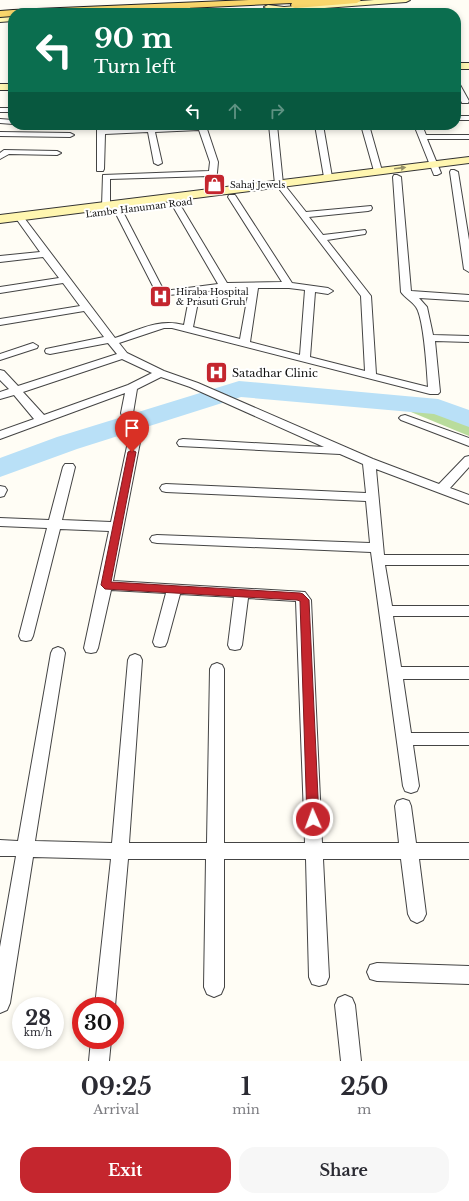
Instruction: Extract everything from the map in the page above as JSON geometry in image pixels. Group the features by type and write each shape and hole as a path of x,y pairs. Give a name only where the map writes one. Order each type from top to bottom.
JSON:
{"main road":[{"path":"253,8 357,0"},
{"path":"209,8 309,4"}],"street":[{"path":"268,7 284,8 309,4 406,0"},
{"path":"461,91 467,101"},
{"path":"100,169 101,130"},
{"path":"151,130 158,163"},
{"path":"203,130 214,162 212,192"},
{"path":"274,130 282,187 366,296 371,376"},
{"path":"320,130 328,177"},
{"path":"366,130 378,171"},
{"path":"420,130 435,168"},
{"path":"0,134 70,135"},
{"path":"422,137 469,137"},
{"path":"0,157 7,152 57,153"},
{"path":"0,219 20,220 106,206 212,192 282,187 328,177 378,171 435,168 469,160"},
{"name":"Lambe Hanuman Road","path":"0,226 20,220 232,197 282,187 397,177 435,168 454,172 469,170"},
{"path":"454,172 469,269"},
{"path":"106,206 106,177 213,173"},
{"path":"50,351 112,341 165,324 434,392 429,338 422,307 406,292 397,177"},
{"path":"232,197 289,285"},
{"path":"175,203 224,286"},
{"path":"303,215 368,208"},
{"path":"118,210 160,294 224,286 289,285 328,291"},
{"path":"20,220 123,354 160,373 194,385 368,462 469,500"},
{"path":"321,238 362,232"},
{"path":"0,260 45,254"},
{"path":"0,290 65,280"},
{"path":"244,344 254,286"},
{"path":"305,359 310,288"},
{"path":"188,329 195,290"},
{"path":"408,295 469,298"},
{"path":"0,322 87,308"},
{"path":"429,338 469,339"},
{"path":"0,358 33,346"},
{"path":"0,396 123,354"},
{"path":"0,373 42,420"},
{"path":"0,435 132,387 160,373"},
{"path":"91,648 135,437 127,419 127,405 132,387"},
{"path":"405,418 469,442"},
{"path":"183,444 345,451"},
{"path":"441,490 469,460"},
{"path":"368,462 385,611 411,786"},
{"path":"26,636 69,467"},
{"path":"166,488 373,497"},
{"path":"0,522 117,527"},
{"path":"157,539 469,560"},
{"path":"105,585 300,596 304,600 319,977"},
{"path":"160,642 174,589"},
{"path":"235,645 242,593"},
{"path":"385,611 469,611"},
{"path":"0,1003 58,653"},
{"path":"106,997 120,852 135,660"},
{"path":"214,987 214,852 217,669"},
{"path":"394,673 469,673"},
{"path":"404,739 469,739"},
{"path":"403,806 417,914"},
{"path":"0,848 120,852 314,850 409,852 469,851"},
{"path":"377,972 469,975"},
{"path":"345,1005 351,1061"},
{"path":"99,1061 100,1049"}],"green space":[{"path":"421,406 469,423 469,436 411,412"}],"waterway":[{"path":"0,468 67,443 239,389 438,407 469,419"}],"place":[{"name":"Sahaj Jewels","path":"215,185"},
{"name":"Hiraba Hospital & Prasuti Gruh","path":"161,297"},
{"name":"Satadhar Clinic","path":"217,373"}],"route":[{"path":"132,452 105,585 300,596 304,600 313,819"}]}
